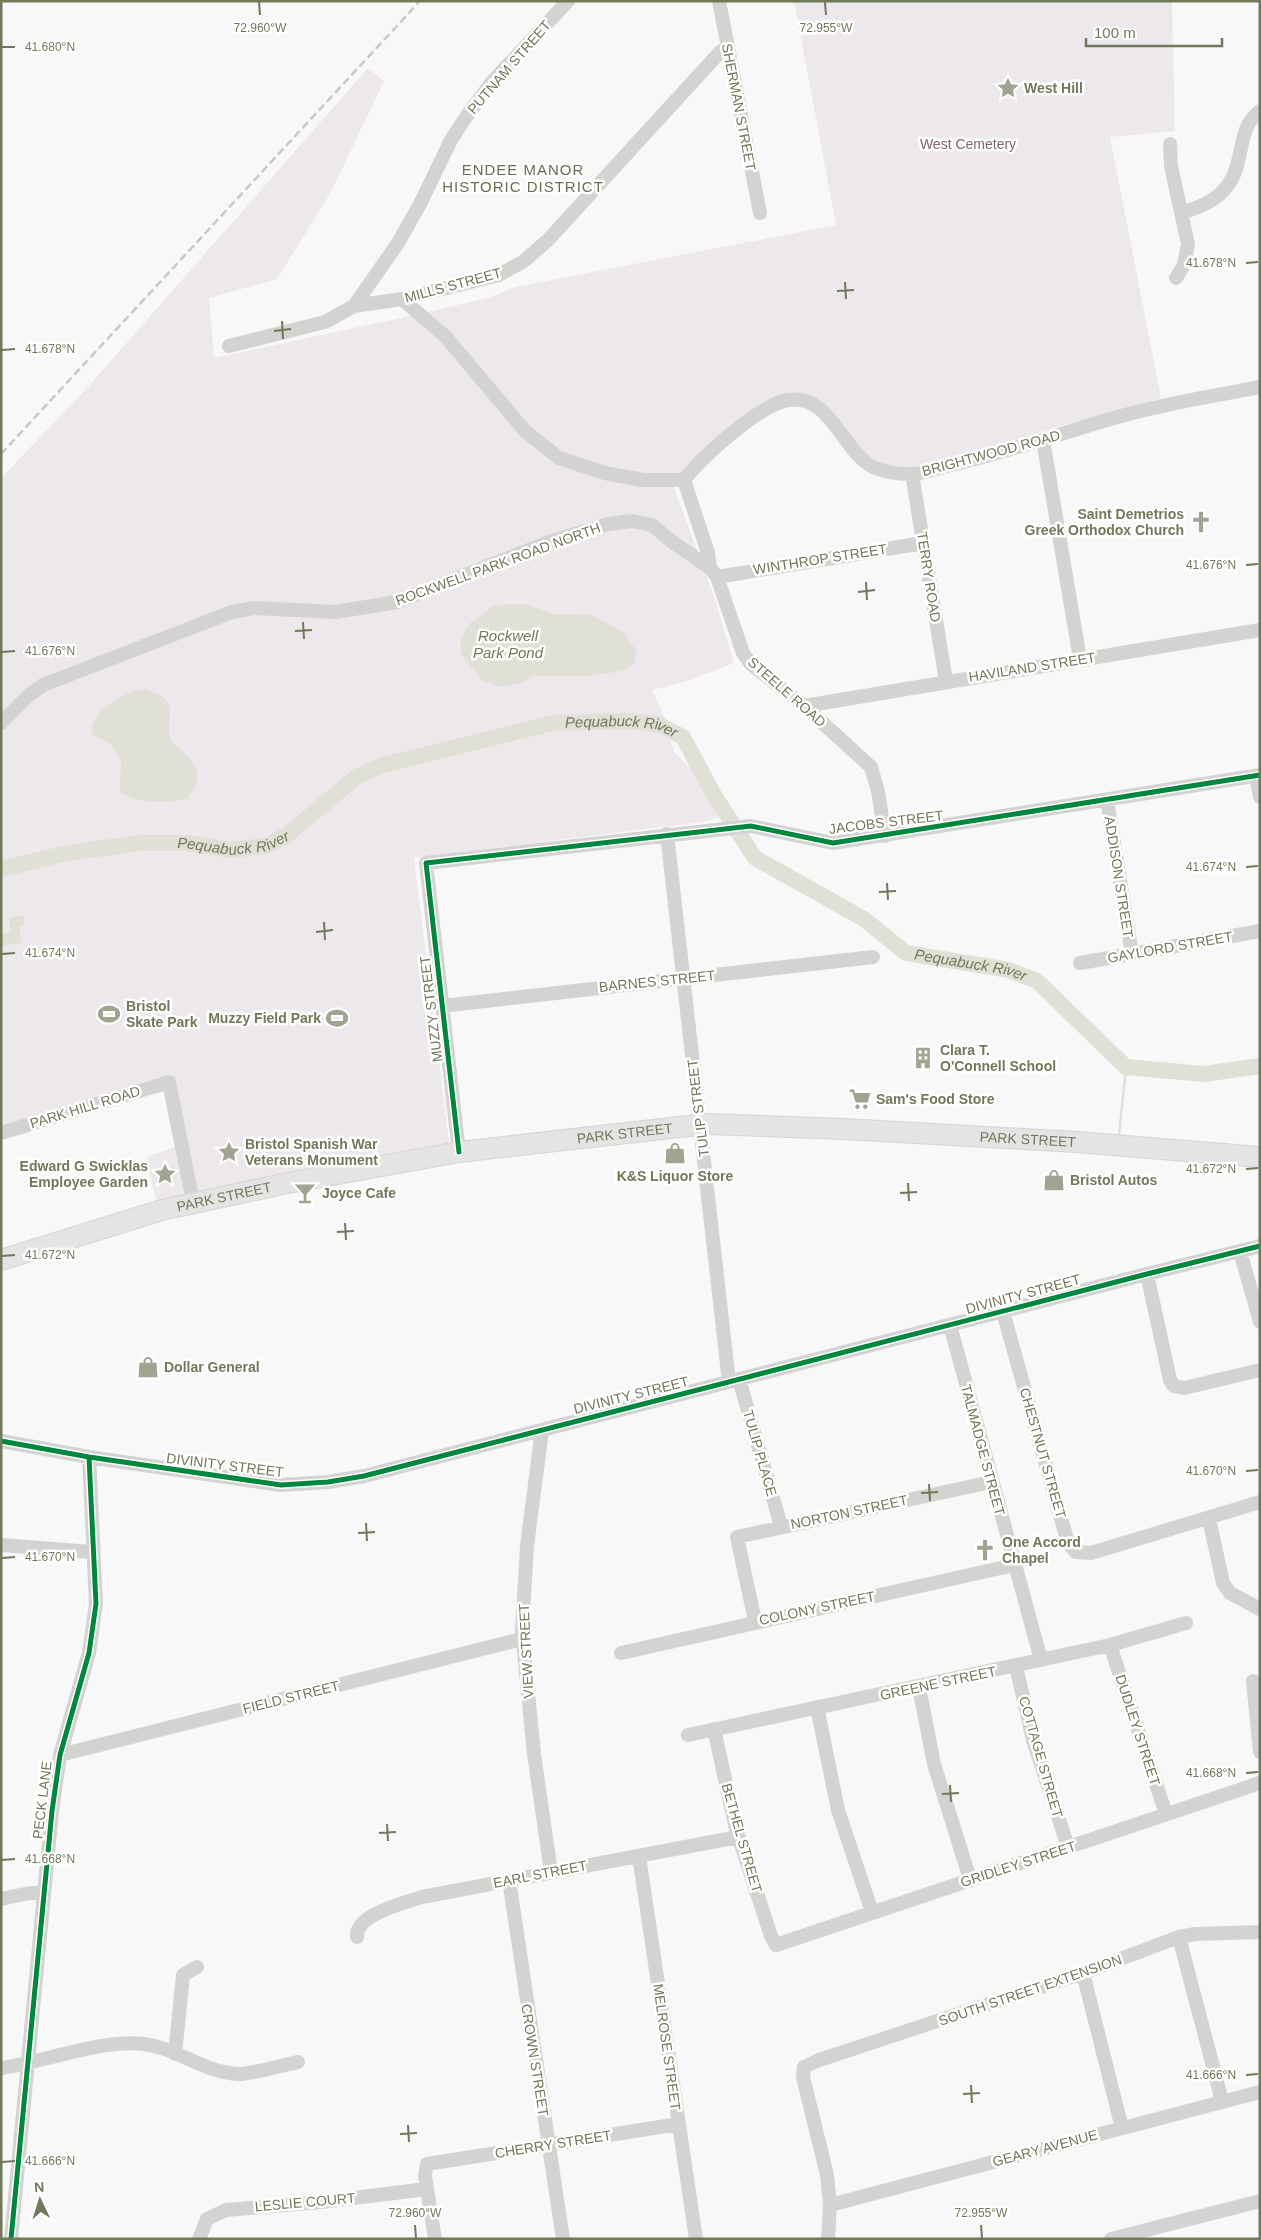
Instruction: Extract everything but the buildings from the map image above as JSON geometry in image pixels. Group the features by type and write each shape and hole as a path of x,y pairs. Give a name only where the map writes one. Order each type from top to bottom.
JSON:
{"highway":[{"name":"PARK STREET","path":"1,1260 193,1202 410,1159 700,1125 844,1129 1077,1142 1260,1157"}],"street":[{"name":"PUTNAM STREET","path":"229,346 325,322 354,306 398,243 420,204 451,140 466,116 492,82 568,1"},
{"name":"SHERMAN STREET","path":"719,1 760,213"},
{"name":"MILLS STREET","path":"354,306 402,299 499,275 524,261 548,240 720,52 728,48"},
{"path":"1182,213 1209,203 1228,186 1237,170 1245,131 1252,117 1260,111"},
{"path":"1170,144 1171,166 1188,244 1184,265 1176,278"},
{"path":"402,299 445,336 525,431 559,458 605,473 644,480 684,480"},
{"name":"BRIGHTWOOD ROAD","path":"684,480 708,454 766,409 785,400 793,399 808,402 821,410 860,458 873,467 885,471 912,474 1043,440 1144,411 1260,387"},
{"path":"1043,440 1080,659"},
{"name":"TERRY ROAD","path":"912,474 946,681"},
{"name":"STEELE ROAD","path":"684,480 714,573 743,653 764,676 804,706 871,767 878,790 885,836"},
{"name":"ROCKWELL PARK ROAD NORTH","path":"1,723 29,695 43,685 219,616 254,608 335,612 397,602 549,542 608,524 632,521 652,524 671,541 714,573"},
{"name":"WINTHROP STREET","path":"714,573 923,543"},
{"name":"HAVILAND STREET","path":"804,706 1260,630"},
{"path":"1258,775 1260,797"},
{"name":"JACOBS STREET","path":"426,863 666,834 751,826 833,843 1258,775"},
{"name":"ADDISON STREET","path":"1107,800 1132,954"},
{"name":"TULIP STREET","path":"666,834 700,1125 734,1380"},
{"name":"MUZZY STREET","path":"426,863 459,1152"},
{"name":"GAYLORD STREET","path":"1080,963 1260,931"},
{"name":"BARNES STREET","path":"442,1006 872,958"},
{"name":"PARK HILL ROAD","path":"1,1132 169,1082 193,1202"},
{"name":"DIVINITY STREET","path":"1,1441 89,1457 280,1485 328,1482 364,1476 1260,1246"},
{"path":"1240,1251 1260,1322"},
{"path":"1147,1274 1170,1380 1174,1386 1184,1388 1260,1370"},
{"name":"CHESTNUT STREET","path":"1003,1312 1068,1543 1076,1552 1091,1553 1209,1519 1260,1502"},
{"name":"TALMADGE STREET","path":"950,1325 991,1482 1041,1660"},
{"name":"TULIP PLACE","path":"734,1380 781,1526"},
{"name":"VIEW STREET","path":"542,1430 524,1574 522,1640 534,1754 551,1872"},
{"name":"PECK LANE","path":"11,2239 43,1894 60,1755 89,1653 96,1604 92,1552 89,1457"},
{"name":"NORTON STREET","path":"756,1621 737,1537 991,1482"},
{"path":"1209,1519 1223,1584 1230,1593 1260,1608"},
{"path":"1,1545 92,1552"},
{"name":"COLONY STREET","path":"621,1653 756,1621 1014,1565"},
{"name":"GREENE STREET","path":"688,1735 1110,1645 1186,1623"},
{"name":"FIELD STREET","path":"60,1755 522,1640"},
{"name":"DUDLEY STREET","path":"1110,1645 1166,1814"},
{"name":"COTTAGE STREET","path":"1016,1666 1033,1740 1068,1847"},
{"path":"1254,1681 1260,1752"},
{"path":"919,1687 934,1764 970,1879"},
{"path":"817,1707 838,1810 872,1912"},
{"name":"BETHEL STREET","path":"714,1729 738,1837 771,1936 776,1945"},
{"name":"GRIDLEY STREET","path":"776,1945 1260,1783"},
{"name":"EARL STREET","path":"357,1937 356,1933 361,1923 385,1909 422,1897 738,1837"},
{"name":"MELROSE STREET","path":"639,1856 696,2239"},
{"name":"CROWN STREET","path":"509,1880 563,2239"},
{"path":"1,1899 30,1893 43,1894"},
{"name":"SOUTH STREET EXTENSION","path":"830,2205 828,2175 803,2077 804,2067 819,2060 1083,1973 1180,1937 1195,1934 1260,1932"},
{"path":"1180,1937 1222,2101"},
{"path":"175,2054 183,1975 196,1967"},
{"path":"1083,1973 1122,2128"},
{"path":"1,2068 116,2044 145,2044 207,2067 239,2074 298,2062"},
{"name":"GEARY AVENUE","path":"830,2205 1260,2092"},
{"name":"CHERRY STREET","path":"427,2189 425,2176 427,2164 679,2124"},
{"path":"427,2189 435,2239"},
{"name":"LESLIE COURT","path":"199,2239 206,2219 226,2210 321,2202 427,2189"},
{"path":"1111,2239 1260,2201"},
{"path":"828,2239 830,2205"}],"green space":[{"name":"West Cemetery","path":"794,1 1172,1 1175,131 1110,137 1161,398 1050,429 977,453 924,466 897,468 878,462 860,450 806,396 713,441 674,488 715,599 734,663 690,680 652,690 663,713 674,752 711,788 719,817 702,822 414,858 449,1141 448,1146 157,1206 147,1161 149,1156 175,1147 159,1077 1,1128 1,478 87,388 368,68 384,81 331,192 277,279 209,298 214,358 428,312 491,297 515,287 836,225"}],"water":[{"name":"Rockwell Park Pond","path":"525,604 554,614 593,615 625,634 637,652 634,664 622,671 590,676 532,676 519,684 501,687 482,680 462,656 460,641 469,624 495,605"},
{"path":"147,689 162,696 170,705 169,732 171,740 196,768 197,780 187,799 171,801 142,800 133,798 120,791 121,760 110,744 92,734 92,726 96,718 111,703 130,693"},
{"path":"23,915 25,924 19,926 22,943 1,946 1,934 11,932 9,918"}],"waterway":[{"name":"Pequabuck River","path":"1,869 67,853 141,843 186,843 231,850 266,846 286,836 356,777 383,765 553,723 627,721 658,724 683,737 714,795 755,858 864,919 906,953 1009,970 1037,981 1126,1067 1204,1074 1260,1066"},
{"path":"1119,1135 1126,1067"}],"railway":[{"path":"1,454 420,1"}],"cycle path":[{"path":"459,1152 426,863 751,826 833,843 1260,775"},
{"path":"1,1441 89,1457 281,1485 328,1482 364,1476 1260,1246"},
{"path":"11,2239 52,1811 60,1755 89,1653 96,1604 89,1457"}],"place":[{"name":"West Hill","path":"1008,88"},
{"name":"Saint Demetrios Greek Orthodox Church","path":"1201,522"},
{"name":"Bristol Skate Park","path":"109,1014"},
{"name":"Muzzy Field Park","path":"337,1018"},
{"name":"Clara T. O'Connell School","path":"923,1058"},
{"name":"Sam's Food Store","path":"860,1099"},
{"name":"Bristol Spanish War Veterans Monument","path":"229,1152"},
{"name":"K&S Liquor Store","path":"675,1153"},
{"name":"Edward G Swicklas Employee Garden","path":"165,1174"},
{"name":"Bristol Autos","path":"1054,1180"},
{"name":"Joyce Cafe","path":"305,1193"},
{"name":"Dollar General","path":"148,1367"},
{"name":"One Accord Chapel","path":"985,1550"}],"district":[{"name":"ENDEE MANOR HISTORIC DISTRICT","path":"523,178"}]}
